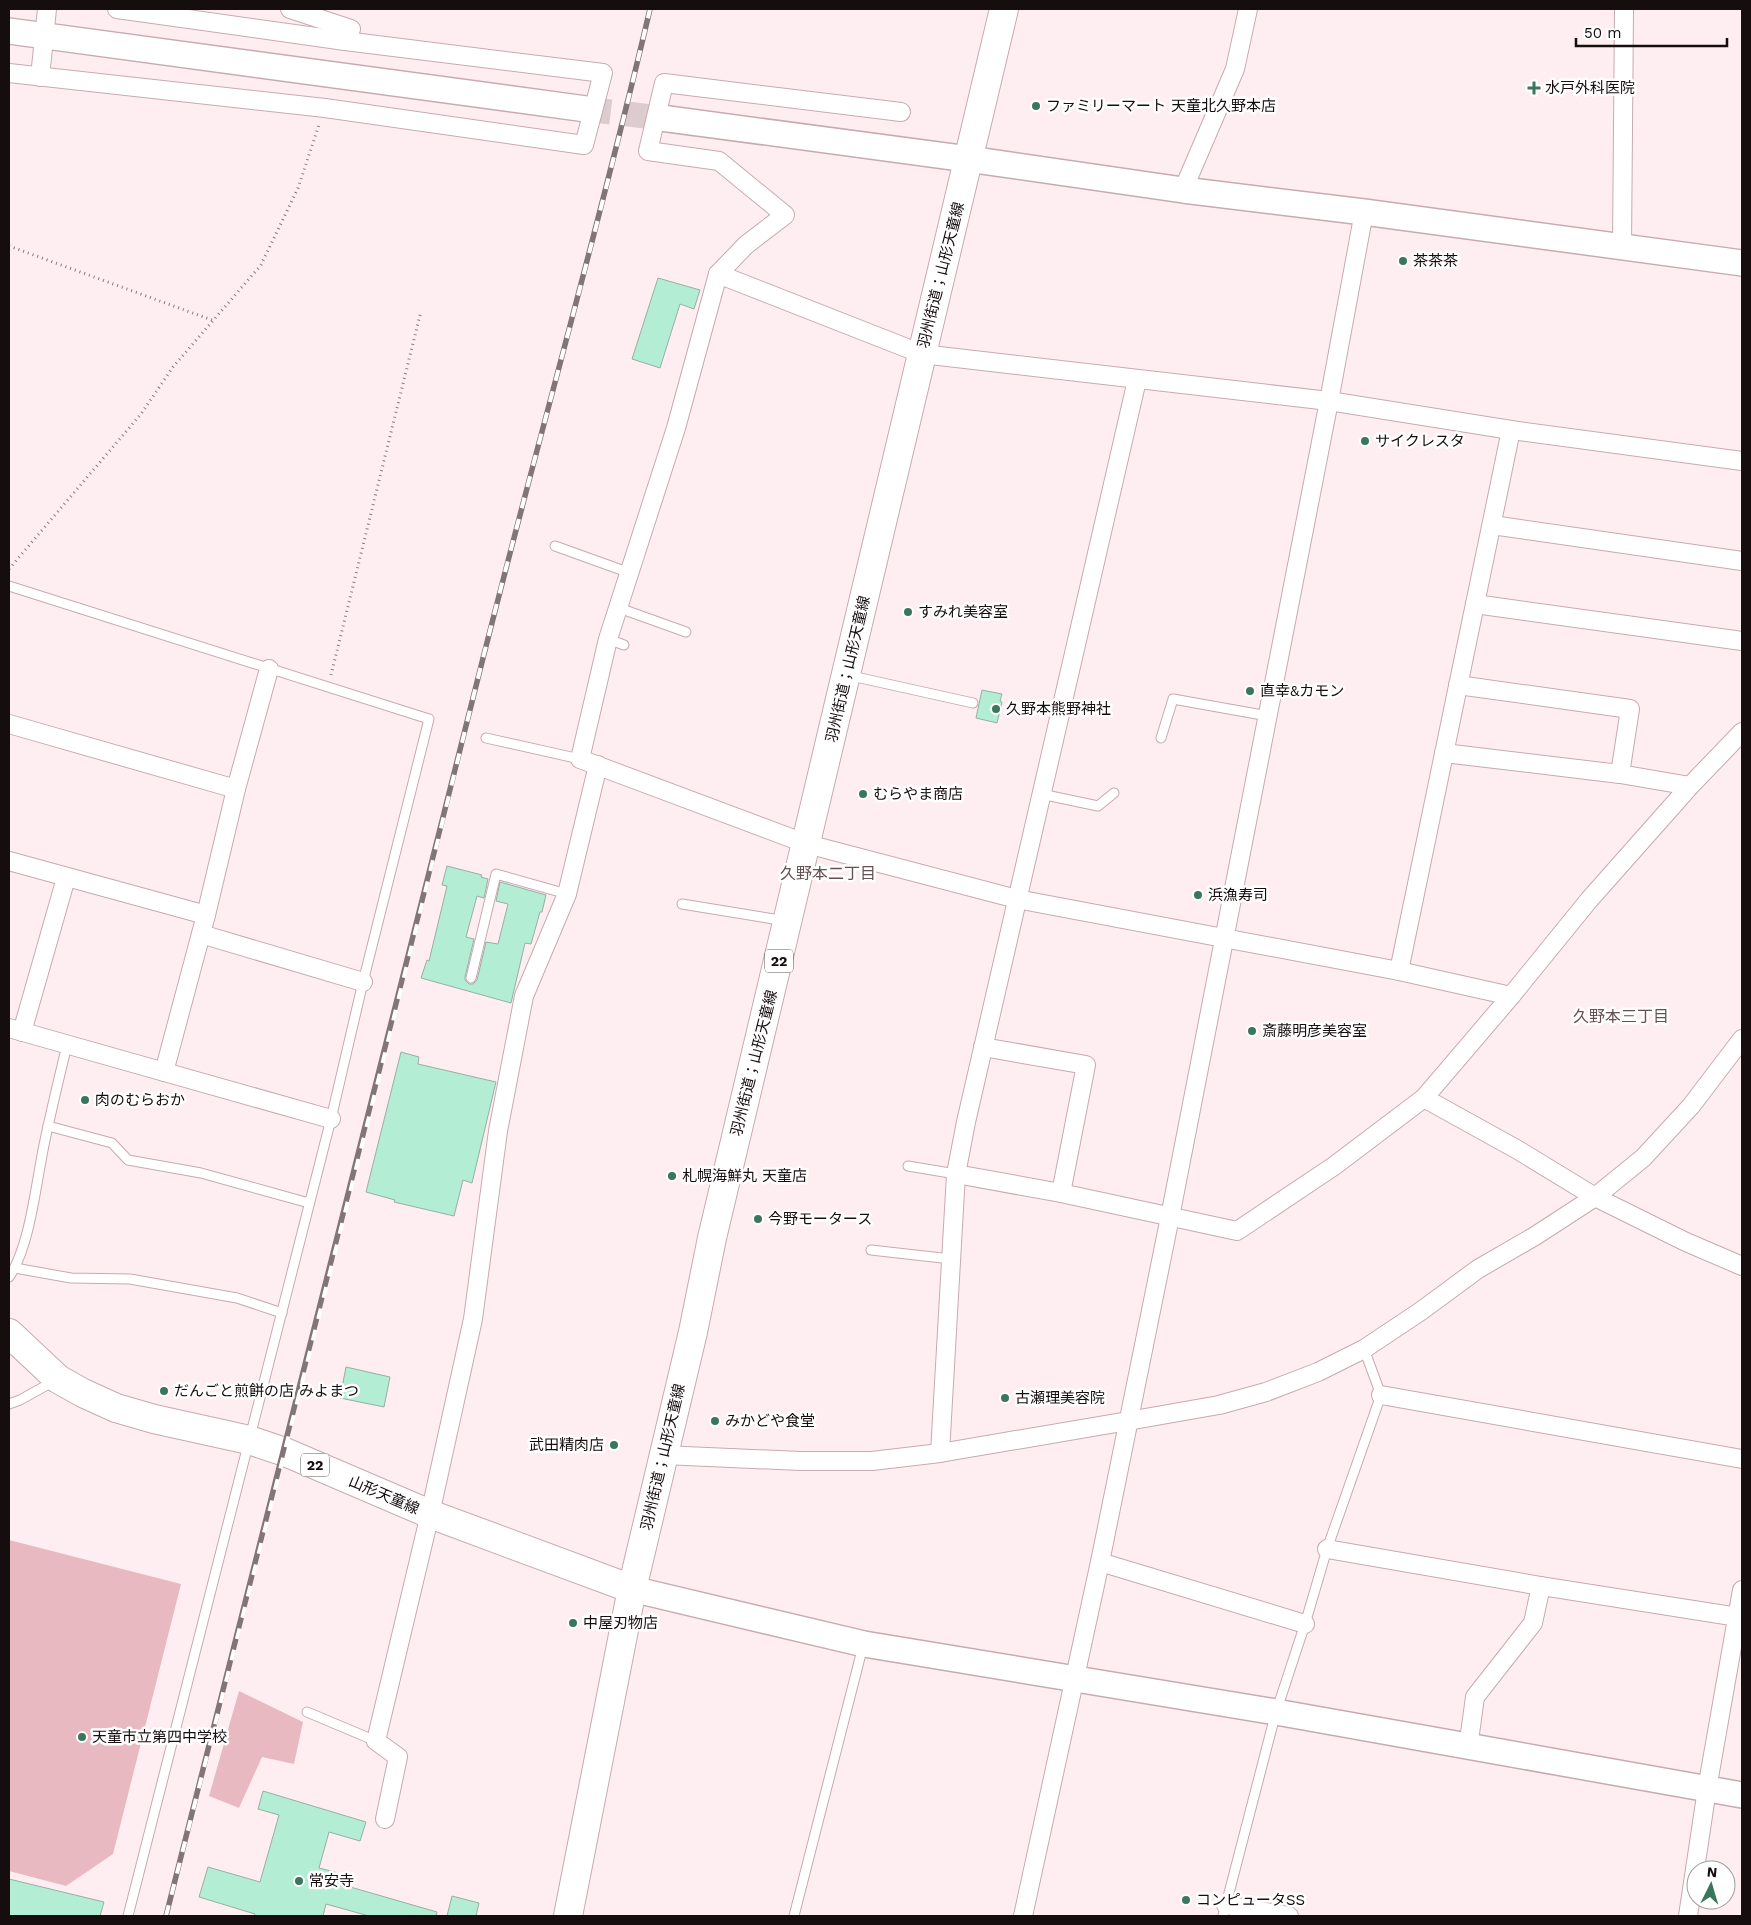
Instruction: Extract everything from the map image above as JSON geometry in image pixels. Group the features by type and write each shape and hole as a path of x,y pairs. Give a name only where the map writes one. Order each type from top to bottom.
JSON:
{"main road":[{"name":"羽州街道；山形天童線","path":"568,1916 632,1588 693,1332 712,1238 1004,9"},
{"name":"山形天童線","path":"9,1333 58,1379 116,1408 154,1419 249,1440 285,1452 430,1514 632,1588"}],"street":[{"path":"40,77 47,9"},
{"path":"9,73 325,108 584,145 603,73 345,41 117,9"},
{"path":"290,9 351,29 345,41"},
{"path":"1183,190 1235,70 1248,9"},
{"path":"1622,247 1624,9"},
{"path":"9,31 586,109"},
{"path":"901,112 664,83 648,151 719,162 785,215 746,245 718,274 676,428 619,608 616,642 580,759 807,844 1017,899 1223,939 1399,970 1511,996"},
{"path":"661,118 1183,190 1364,212 1742,263"},
{"path":"1023,1916 1100,1562 1170,1217 1364,212"},
{"path":"718,274 922,354 1329,401 1511,430 1742,461"},
{"path":"940,1453 956,1174 983,1047 1137,380"},
{"path":"1399,970 1511,430"},
{"path":"1492,525 1742,561"},
{"path":"1475,604 1742,641"},
{"path":"164,1072 206,915 236,789 269,669"},
{"path":"1458,684 1630,709 1620,774"},
{"path":"9,724 236,789"},
{"path":"956,1174 1061,1193 1237,1231 1334,1166 1424,1098 1511,996 1589,900 1690,786 1742,732"},
{"path":"1444,753 1620,774 1690,786"},
{"path":"385,1819 398,1757 376,1741 430,1514 473,1319 498,1131 524,996 567,894 598,765"},
{"path":"9,861 206,915"},
{"path":"66,878 16,1030 331,1119"},
{"path":"201,934 363,982"},
{"path":"663,1456 872,1461 940,1453 1218,1405 1266,1392 1318,1372 1364,1349 1421,1311 1478,1269 1535,1236 1594,1197 1643,1158 1691,1106 1742,1039"},
{"path":"983,1047 1086,1065 1061,1193"},
{"path":"1424,1098 1518,1150 1594,1197 1686,1242 1742,1266"},
{"path":"1381,1395 1742,1459"},
{"path":"1327,1549 1541,1586 1738,1617"},
{"path":"1100,1562 1305,1624"},
{"path":"1468,1748 1475,1697 1533,1622 1541,1586"},
{"path":"632,1588 864,1644 1276,1712 1468,1748 1742,1795"},
{"path":"1688,1916 1706,1789 1742,1590"},
{"path":"1224,1911 1289,1916"}],"lane":[{"path":"555,546 631,573"},
{"path":"9,586 429,719 363,982 331,1119 128,1916"},
{"path":"619,608 686,632"},
{"path":"847,675 973,703"},
{"path":"1161,738 1173,699 1268,716"},
{"path":"486,738 580,759"},
{"path":"1041,794 1098,806 1114,793"},
{"path":"471,978 496,874 567,894"},
{"path":"682,904 788,922"},
{"path":"9,1277 15,1268 24,1244 48,1126 68,1045"},
{"path":"48,1126 112,1143 128,1160 201,1173 309,1203"},
{"path":"908,1166 956,1174"},
{"path":"871,1250 951,1259"},
{"path":"15,1268 71,1278 130,1279 237,1298 282,1313"},
{"path":"1224,1911 1276,1712 1327,1549 1381,1395 1364,1349"},
{"path":"9,1404 58,1379"},
{"path":"794,1916 864,1644"},
{"path":"307,1712 376,1741"}],"path":[{"path":"9,569 141,414 173,366 261,265 298,188 325,108"},
{"path":"9,246 212,320"},
{"path":"328,687 421,311"}],"shaded area":[{"name":"天童市立第四中学校","path":"9,1540 181,1584 113,1854 66,1886 9,1871"},
{"path":"239,1691 303,1722 294,1764 262,1757 239,1808 209,1796"}],"building":[{"path":"658,278 700,290 694,309 680,304 660,368 632,359"},
{"path":"982,690 1002,694 997,723 976,718"},
{"path":"447,866 482,875 481,877 488,879 484,898 477,896 466,937 474,939 465,977 469,984 473,984 477,980 486,942 498,944 508,904 496,901 500,882 546,895 531,944 525,943 511,1003 421,978 427,960 429,961 447,886 442,885"},
{"path":"401,1052 419,1057 418,1064 496,1082 472,1183 463,1180 454,1216 394,1202 395,1200 366,1192"},
{"path":"346,1367 390,1377 384,1407 340,1398"},
{"path":"263,1791 366,1822 360,1841 329,1832 319,1868 335,1872 333,1882 437,1912 436,1916 369,1916 326,1904 323,1916 254,1916 255,1914 199,1897 208,1867 260,1882 279,1815 258,1809"},
{"path":"9,1879 104,1902 100,1916 9,1916"},
{"path":"452,1896 479,1903 476,1916 447,1916"}],"tunnel":[{"path":"586,109 661,118"}],"railway":[{"path":"166,1916 321,1308 495,612 608,182 650,9"}],"place":[{"name":"水戸外科医院","path":"1534,88"},
{"name":"ファミリーマート 天童北久野本店","path":"1036,106"},
{"name":"茶茶茶","path":"1403,261"},
{"name":"サイクレスタ","path":"1365,441"},
{"name":"すみれ美容室","path":"908,612"},
{"name":"直幸&カモン","path":"1250,691"},
{"name":"久野本熊野神社","path":"996,709"},
{"name":"むらやま商店","path":"863,794"},
{"name":"浜漁寿司","path":"1198,895"},
{"name":"斎藤明彦美容室","path":"1252,1031"},
{"name":"肉のむらおか","path":"85,1100"},
{"name":"札幌海鮮丸 天童店","path":"672,1176"},
{"name":"今野モータース","path":"758,1219"},
{"name":"だんごと煎餅の店 みよまつ","path":"164,1391"},
{"name":"古瀬理美容院","path":"1005,1398"},
{"name":"みかどや食堂","path":"715,1421"},
{"name":"武田精肉店","path":"614,1445"},
{"name":"中屋刃物店","path":"573,1623"},
{"name":"天童市立第四中学校","path":"82,1737"},
{"name":"常安寺","path":"299,1881"},
{"name":"コンピュータSS","path":"1186,1900"}],"district":[{"name":"久野本二丁目","path":"828,873"},
{"name":"久野本三丁目","path":"1621,1016"}]}
